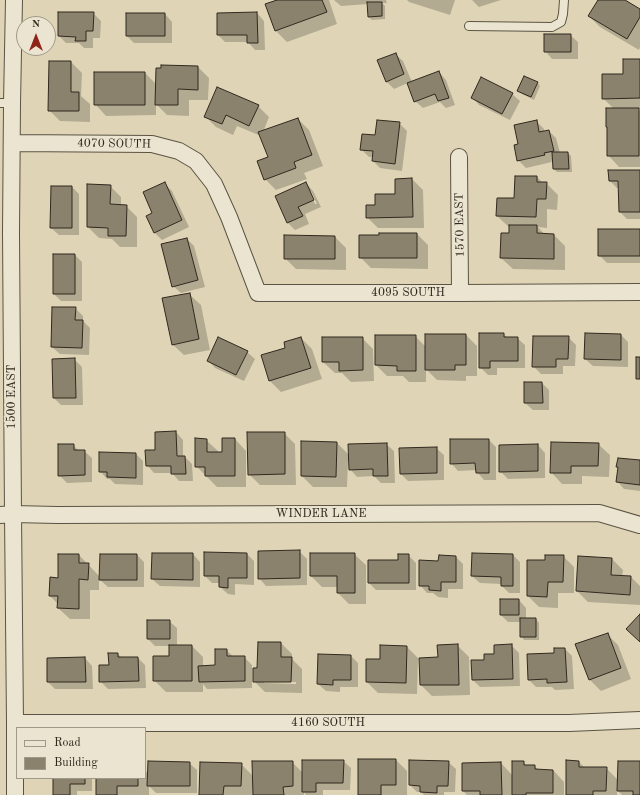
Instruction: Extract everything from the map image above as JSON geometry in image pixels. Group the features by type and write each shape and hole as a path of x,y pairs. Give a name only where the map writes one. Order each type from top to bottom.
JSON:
{"street":[{"name":"1500 EAST","path":"14,0 6,103 12,143 6,233 6,514 16,723 15,795"},
{"name":"4070 SOUTH","path":"12,143 152,144 179,151 196,161 214,184 228,217"},
{"name":"1570 EAST","path":"459,157 460,293"},
{"name":"4095 SOUTH","path":"228,217 258,293 640,292"},
{"name":"WINDER LANE","path":"6,514 599,513 640,525"},
{"name":"4160 SOUTH","path":"16,723 569,723 640,720"}],"lane":[{"path":"469,26 552,27 561,22 564,0"}],"building":[{"path":"277,0 322,0 327,12 275,31 265,4"},
{"path":"598,0 625,0 640,9 640,17 627,39 588,16"},
{"path":"367,2 382,2 382,16 368,17"},
{"path":"58,12 94,12 93,31 86,31 86,41 75,41 76,37 58,36"},
{"path":"257,12 258,43 247,43 247,35 217,35 217,13"},
{"path":"126,13 165,13 165,36 126,36"},
{"path":"544,34 571,34 571,52 544,52"},
{"path":"396,53 404,74 386,82 377,60"},
{"path":"623,59 640,59 640,98 602,99 602,74 623,74"},
{"path":"49,61 71,61 71,92 79,92 79,111 48,111"},
{"path":"161,65 198,66 198,90 178,89 178,105 155,105 156,68 161,68"},
{"path":"439,71 449,98 438,101 435,94 414,102 407,83"},
{"path":"94,72 145,72 145,105 94,105"},
{"path":"524,76 538,82 531,97 517,91"},
{"path":"481,77 513,93 502,114 471,98"},
{"path":"217,87 259,105 249,126 226,115 222,124 204,117"},
{"path":"606,108 639,108 639,156 607,156"},
{"path":"298,118 312,155 294,162 296,168 264,180 257,161 268,157 258,132"},
{"path":"377,120 400,122 395,164 372,161 373,151 360,150 362,134 375,135"},
{"path":"537,120 539,132 549,130 554,151 544,153 545,155 517,161 514,145 518,144 514,125"},
{"path":"552,152 568,152 569,169 553,169"},
{"path":"608,170 640,170 640,212 619,212 618,181 609,181"},
{"path":"515,176 537,176 537,182 547,182 546,199 537,199 536,217 496,216 497,198 514,198"},
{"path":"412,178 413,217 366,218 366,205 375,205 375,194 395,194 395,179"},
{"path":"165,182 182,220 154,233 146,216 152,213 143,192"},
{"path":"306,182 314,200 298,207 303,216 287,223 275,196"},
{"path":"87,184 111,185 110,204 127,205 126,236 108,236 108,228 87,227"},
{"path":"51,186 72,186 72,228 50,228"},
{"path":"509,225 537,225 537,233 554,234 554,259 500,258 501,233 509,233"},
{"path":"598,229 640,229 640,256 598,256"},
{"path":"379,233 417,233 417,258 359,258 359,235 379,235"},
{"path":"284,235 335,236 335,259 284,259"},
{"path":"187,238 198,280 172,287 161,244"},
{"path":"53,254 75,254 75,294 53,294"},
{"path":"190,293 199,339 172,345 162,298"},
{"path":"52,307 76,307 75,320 83,320 82,348 51,347"},
{"path":"479,333 504,333 504,337 518,337 518,361 490,361 490,368 479,368"},
{"path":"585,333 621,334 621,360 584,359"},
{"path":"425,334 466,334 466,365 455,365 455,370 425,370"},
{"path":"375,335 416,335 416,371 397,371 397,366 375,365"},
{"path":"533,336 569,336 568,359 556,359 556,367 532,367"},
{"path":"218,337 248,351 236,375 207,361"},
{"path":"301,337 311,368 269,381 261,355 285,348 284,342"},
{"path":"322,337 363,337 363,370 339,371 339,362 322,362"},
{"path":"636,357 640,357 640,379 636,379"},
{"path":"75,358 76,398 53,398 52,359"},
{"path":"524,382 542,382 543,403 524,403"},
{"path":"176,431 177,456 185,456 186,474 171,474 171,466 146,466 145,450 155,450 155,432"},
{"path":"247,432 285,432 285,474 248,475"},
{"path":"195,438 207,439 207,452 222,452 222,438 235,438 235,476 205,476 205,467 195,467"},
{"path":"450,439 489,439 489,473 476,473 475,463 450,464"},
{"path":"301,441 337,442 336,477 301,476"},
{"path":"551,442 599,443 598,466 571,466 571,473 550,473"},
{"path":"387,443 388,476 373,476 373,469 349,470 348,444"},
{"path":"58,444 74,444 74,450 85,450 85,475 58,476"},
{"path":"538,444 538,471 499,472 499,445"},
{"path":"437,447 437,473 400,474 399,448"},
{"path":"99,452 136,453 136,478 107,477 107,472 99,472"},
{"path":"618,458 640,460 640,485 616,482 618,467 616,467"},
{"path":"300,550 300,578 258,579 258,551"},
{"path":"204,552 247,553 247,578 228,578 228,588 219,587 219,576 204,576"},
{"path":"152,553 193,553 193,580 151,579"},
{"path":"310,553 355,553 355,593 337,593 337,576 310,576"},
{"path":"472,553 513,554 513,586 501,586 501,577 471,576"},
{"path":"58,554 79,554 79,563 89,563 88,580 79,579 79,609 57,608 58,596 49,596 50,577 58,578"},
{"path":"100,554 137,554 137,580 99,580"},
{"path":"398,554 409,554 409,583 368,583 368,560 398,560"},
{"path":"439,555 456,556 456,582 441,582 441,591 429,590 429,586 419,586 419,560 438,561"},
{"path":"545,555 564,555 563,582 548,582 547,597 527,596 527,560 545,560"},
{"path":"578,556 612,558 611,575 631,576 630,595 576,591"},
{"path":"500,599 519,599 519,615 500,615"},
{"path":"640,614 640,642 626,629"},
{"path":"520,618 536,618 536,637 520,637"},
{"path":"147,620 170,620 170,639 147,639"},
{"path":"608,633 621,668 589,680 575,644"},
{"path":"258,642 281,642 281,657 292,657 291,682 253,682 253,668 257,668"},
{"path":"458,644 459,685 420,685 419,658 438,657 437,645"},
{"path":"512,644 513,679 472,680 471,660 484,660 484,654 494,654 494,645"},
{"path":"169,645 192,645 192,681 153,681 153,656 169,656"},
{"path":"380,645 407,646 406,683 366,682 366,659 380,659"},
{"path":"554,648 565,648 567,682 547,683 547,679 528,680 527,654 554,653"},
{"path":"215,649 227,649 227,656 245,656 245,681 199,682 198,666 215,665"},
{"path":"108,653 118,653 118,657 138,657 139,681 99,682 99,665 109,665"},
{"path":"318,654 351,655 351,680 333,680 333,685 317,684"},
{"path":"85,657 86,682 47,682 47,658"},
{"path":"358,759 396,759 396,785 381,785 381,795 358,795"},
{"path":"302,760 344,760 343,783 316,783 316,792 302,792"},
{"path":"409,760 449,761 448,786 437,786 437,793 420,792 420,786 409,785"},
{"path":"566,760 579,761 579,767 607,767 606,791 593,791 593,795 566,795"},
{"path":"148,761 190,762 190,786 147,786"},
{"path":"252,761 293,761 293,786 283,787 284,795 253,795"},
{"path":"512,761 524,761 524,765 535,765 535,769 553,770 553,793 526,793 526,795 512,795"},
{"path":"618,761 640,761 640,795 633,795 633,791 617,791"},
{"path":"200,762 242,763 241,786 224,786 223,795 199,795"},
{"path":"501,762 502,795 480,795 480,791 462,791 462,763"},
{"path":"53,779 85,779 85,784 70,784 70,795 53,795"},
{"path":"96,779 138,779 138,786 117,786 117,795 96,795"}]}
